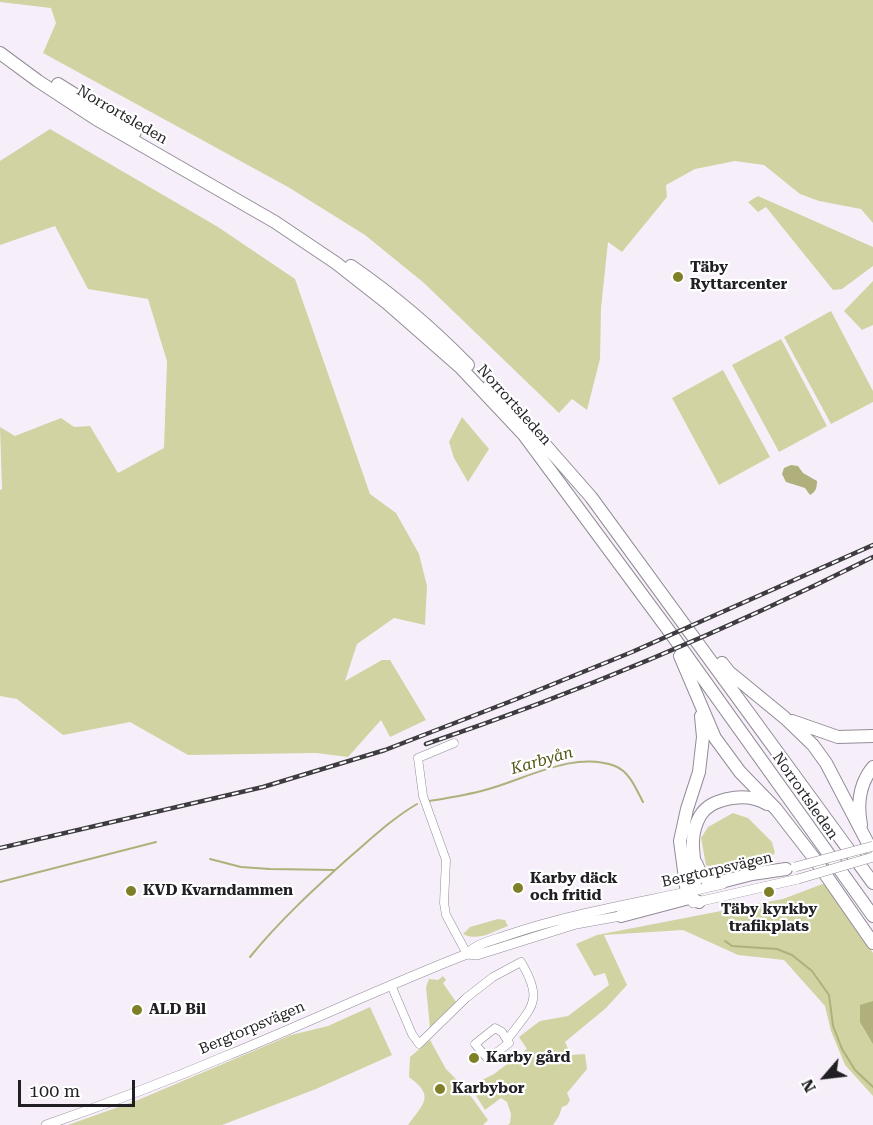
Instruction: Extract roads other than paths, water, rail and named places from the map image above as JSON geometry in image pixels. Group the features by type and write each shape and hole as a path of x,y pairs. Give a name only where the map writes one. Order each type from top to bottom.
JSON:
{"highway":[{"name":"Norrortsleden","path":"0,44 47,78 256,201 386,290 441,337 533,431 591,497 873,883"},
{"name":"Norrortsleden","path":"0,52 38,81 96,119 275,222 336,263 387,303 460,367 524,435 873,916"},
{"path":"591,497 729,672 785,718 813,745 826,763 869,842"},
{"path":"634,584 682,661 715,738 740,772 776,809 814,858 873,943"},
{"path":"692,896 680,841 699,772 703,737 699,703"},
{"path":"785,718 807,728 838,736 873,736"},
{"path":"873,767 864,780 858,801 860,823 873,855"},
{"path":"692,896 696,882 692,838 702,813 714,802 741,796 759,799 776,809"},
{"path":"692,852 699,872 706,879 717,883 790,868"},
{"path":"621,916 692,896"}],"main road":[{"name":"Bergtorpsvägen","path":"692,896 790,868 869,842"},
{"name":"Bergtorpsvägen","path":"467,954 472,948 494,940 575,915 798,879 873,855"},
{"name":"Bergtorpsvägen","path":"46,1125 109,1103 216,1060 467,954 477,955 576,924 621,916"}],"street":[{"path":"453,743 418,758 423,796 446,860 444,903 446,915 467,954"},
{"path":"391,985 412,1034 419,1044 466,998 493,977 521,962 530,976 534,998 532,1006 507,1040 508,1043 488,1059 475,1044 495,1028 507,1040"},
{"path":"498,1030 520,1021"}],"waterway":[{"name":"Karbyån","path":"430,801 478,792 566,764 599,762 615,766 625,772 643,802"},
{"path":"250,957 325,879 383,828 417,804"},
{"path":"0,882 156,842"},
{"path":"210,859 241,867 335,870"},
{"path":"725,941 732,946 777,949 792,955 812,971 829,995 833,1026 842,1049 855,1070 873,1087"}],"railway":[{"path":"0,848 263,787 385,750 632,652 873,545"},
{"path":"426,744 541,703 653,658 819,584 873,557"}],"place":[{"name":"Täby Ryttarcenter","path":"678,277"},
{"name":"Karby däck och fritid","path":"518,888"},
{"name":"KVD Kvarndammen","path":"131,891"},
{"name":"Täby kyrkby trafikplats","path":"769,892"},
{"name":"ALD Bil","path":"137,1010"},
{"name":"Karby gård","path":"474,1058"},
{"name":"Karbybor","path":"440,1089"}]}
